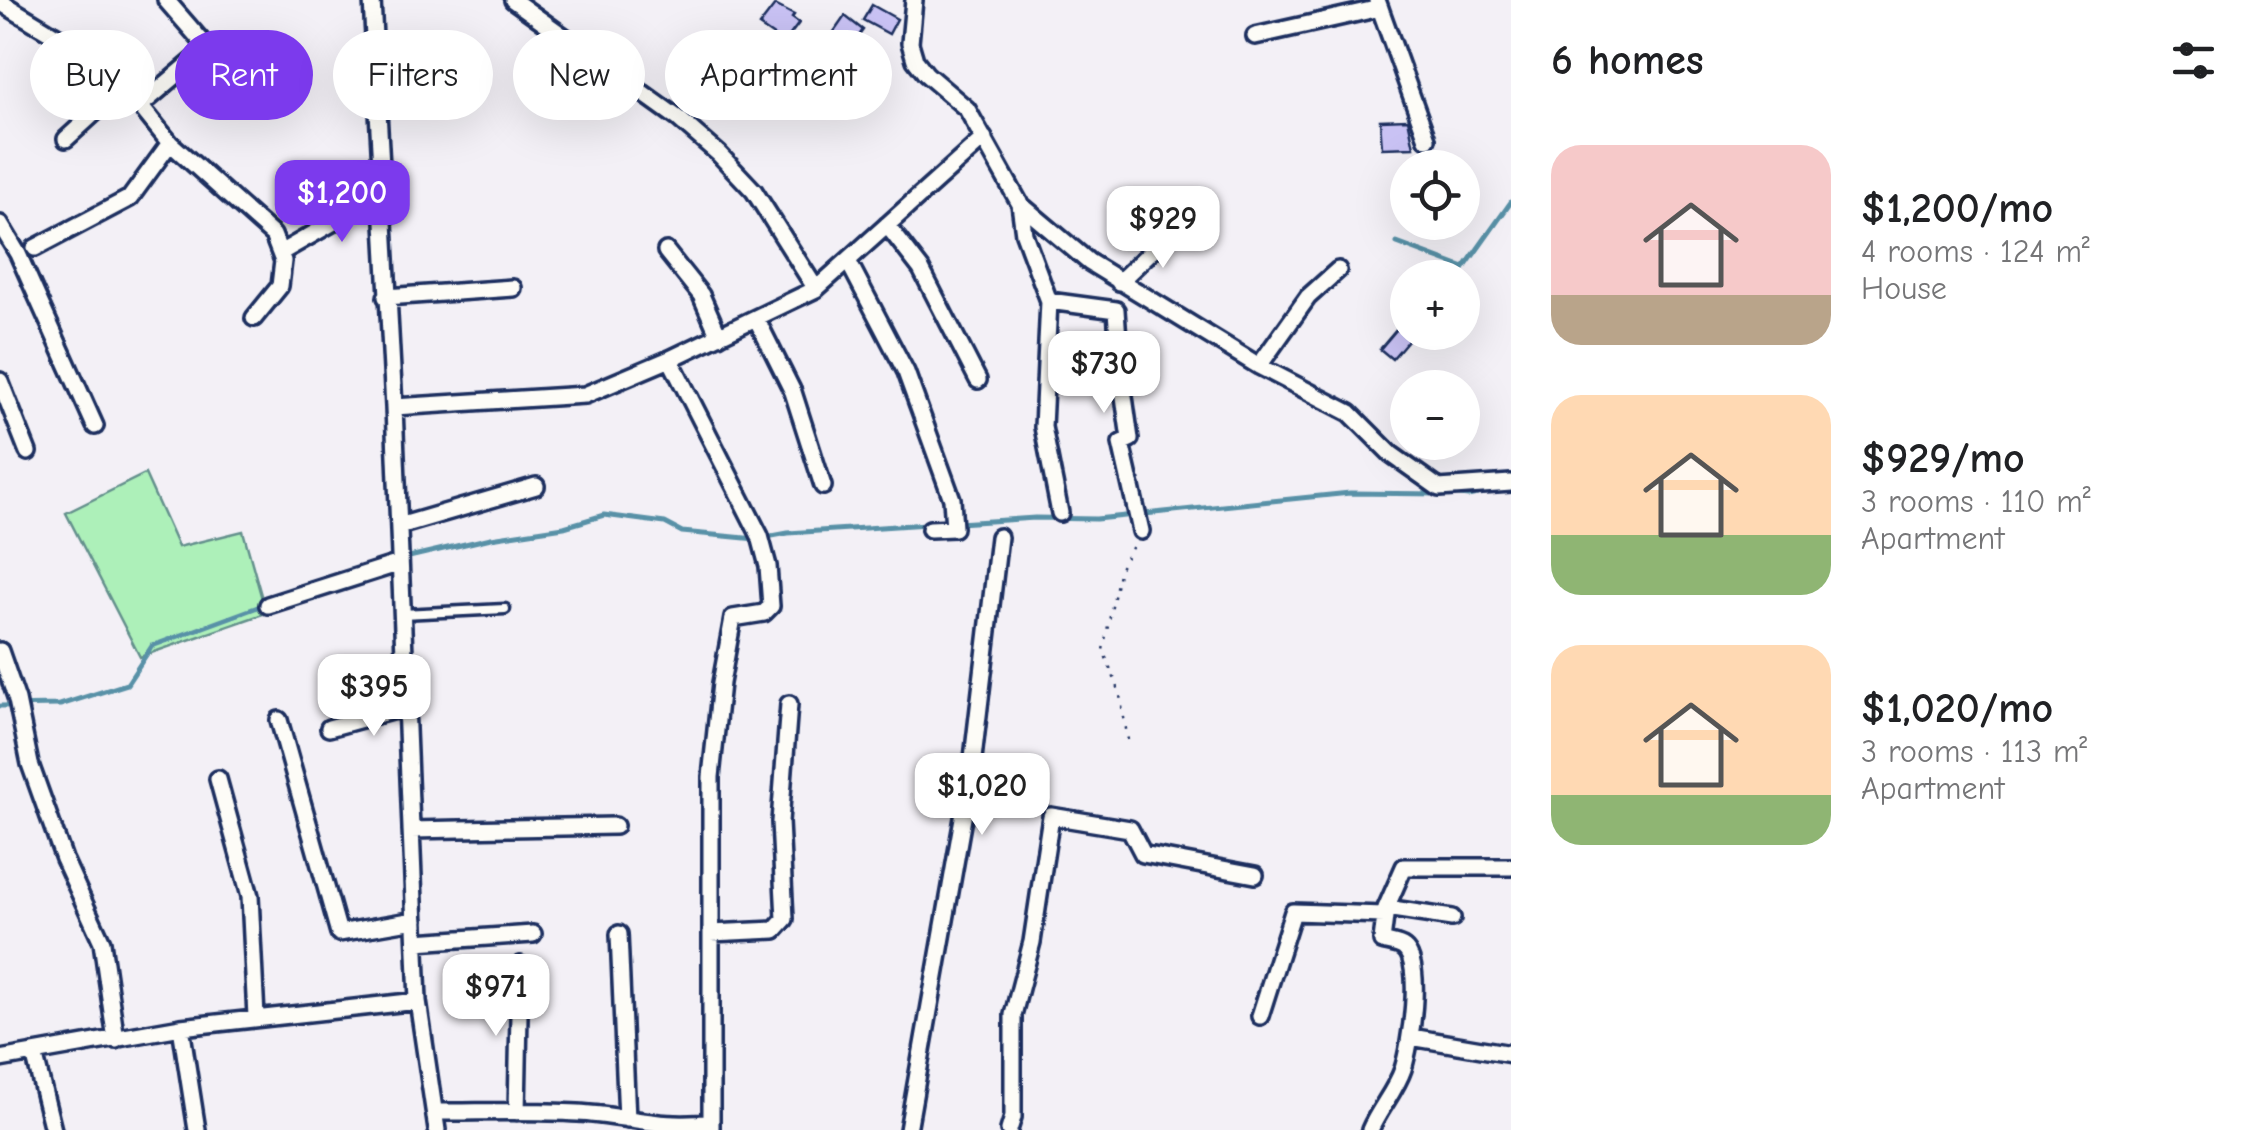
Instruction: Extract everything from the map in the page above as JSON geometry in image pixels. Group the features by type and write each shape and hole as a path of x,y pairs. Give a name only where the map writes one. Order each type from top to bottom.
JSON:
{"street":[{"path":"155,93 206,50 206,45 166,0"},
{"path":"372,0 394,407 418,1001 436,1130"},
{"path":"513,0 679,119 719,154 754,191 816,289"},
{"path":"914,0 910,44 915,60 967,109 984,138 1020,204 1024,234 1048,300 1042,427 1060,513"},
{"path":"0,2 46,30"},
{"path":"1255,36 1378,4 1427,139"},
{"path":"66,139 87,120"},
{"path":"151,120 170,144 273,235 282,261 280,286 254,318"},
{"path":"394,407 585,394 670,359 816,289 984,138"},
{"path":"34,248 130,198 170,144"},
{"path":"280,253 380,195"},
{"path":"1020,204 1089,262 1120,282 1259,366 1350,414 1392,454 1439,488 1511,483"},
{"path":"0,224 18,254 95,426"},
{"path":"887,225 921,269 978,380"},
{"path":"1120,282 1176,228"},
{"path":"666,250 701,295 719,336"},
{"path":"848,261 906,372 952,499 954,524 930,530"},
{"path":"1259,366 1308,298 1338,270"},
{"path":"386,297 513,288"},
{"path":"1048,300 1116,310 1130,440 1121,443 1140,521"},
{"path":"756,318 793,392 823,486"},
{"path":"436,1112 578,1113 664,1128 711,1126 710,778 733,618 764,612 771,606 768,566 760,539 670,359"},
{"path":"0,382 28,452"},
{"path":"399,526 536,486"},
{"path":"908,1130 972,766 999,537"},
{"path":"268,605 400,563"},
{"path":"0,651 30,764 64,859 102,942 116,1040"},
{"path":"711,933 775,930 785,919 780,822 789,704"},
{"path":"330,728 406,707"},
{"path":"280,720 340,933 415,920"},
{"path":"218,780 250,896 256,1018"},
{"path":"1009,1130 1013,1015 1032,942 1051,816 1130,829 1143,854 1255,875"},
{"path":"411,830 615,826"},
{"path":"1370,1130 1402,1072 1410,1037 1414,972 1411,957 1404,947 1382,941 1385,911 1404,867 1511,867"},
{"path":"1260,1016 1293,912 1385,911 1452,918"},
{"path":"416,942 533,934"},
{"path":"619,934 627,1119"},
{"path":"517,1112 520,965"},
{"path":"0,1058 181,1028 418,1001"},
{"path":"181,1028 196,1130"},
{"path":"1410,1037 1511,1054"},
{"path":"34,1053 54,1130"}],"lane":[{"path":"402,614 505,610"}],"path":[{"path":"1128,740 1119,690 1103,650 1120,568 1140,521"}],"green space":[{"path":"145,474 178,547 243,531 266,613 140,657 66,513"}],"building":[{"path":"775,5 794,15 792,18 799,23 794,30 765,30 759,26"},
{"path":"872,5 897,19 891,30 882,30 863,20"},
{"path":"845,16 863,30 835,30"},
{"path":"1408,119 1414,147 1382,148 1380,120"},
{"path":"1390,337 1390,350 1400,350 1392,359 1380,349"}],"waterway":[{"path":"1470,260 1511,202"},
{"path":"1397,243 1443,260"},
{"path":"1451,494 1468,496 1490,491"},
{"path":"958,523 1096,519 1350,493 1440,494"},
{"path":"409,557 491,538 564,527 604,515 665,523 682,532 756,539 788,533 927,524"},
{"path":"0,706 60,705 127,684 152,646 266,604"}]}
